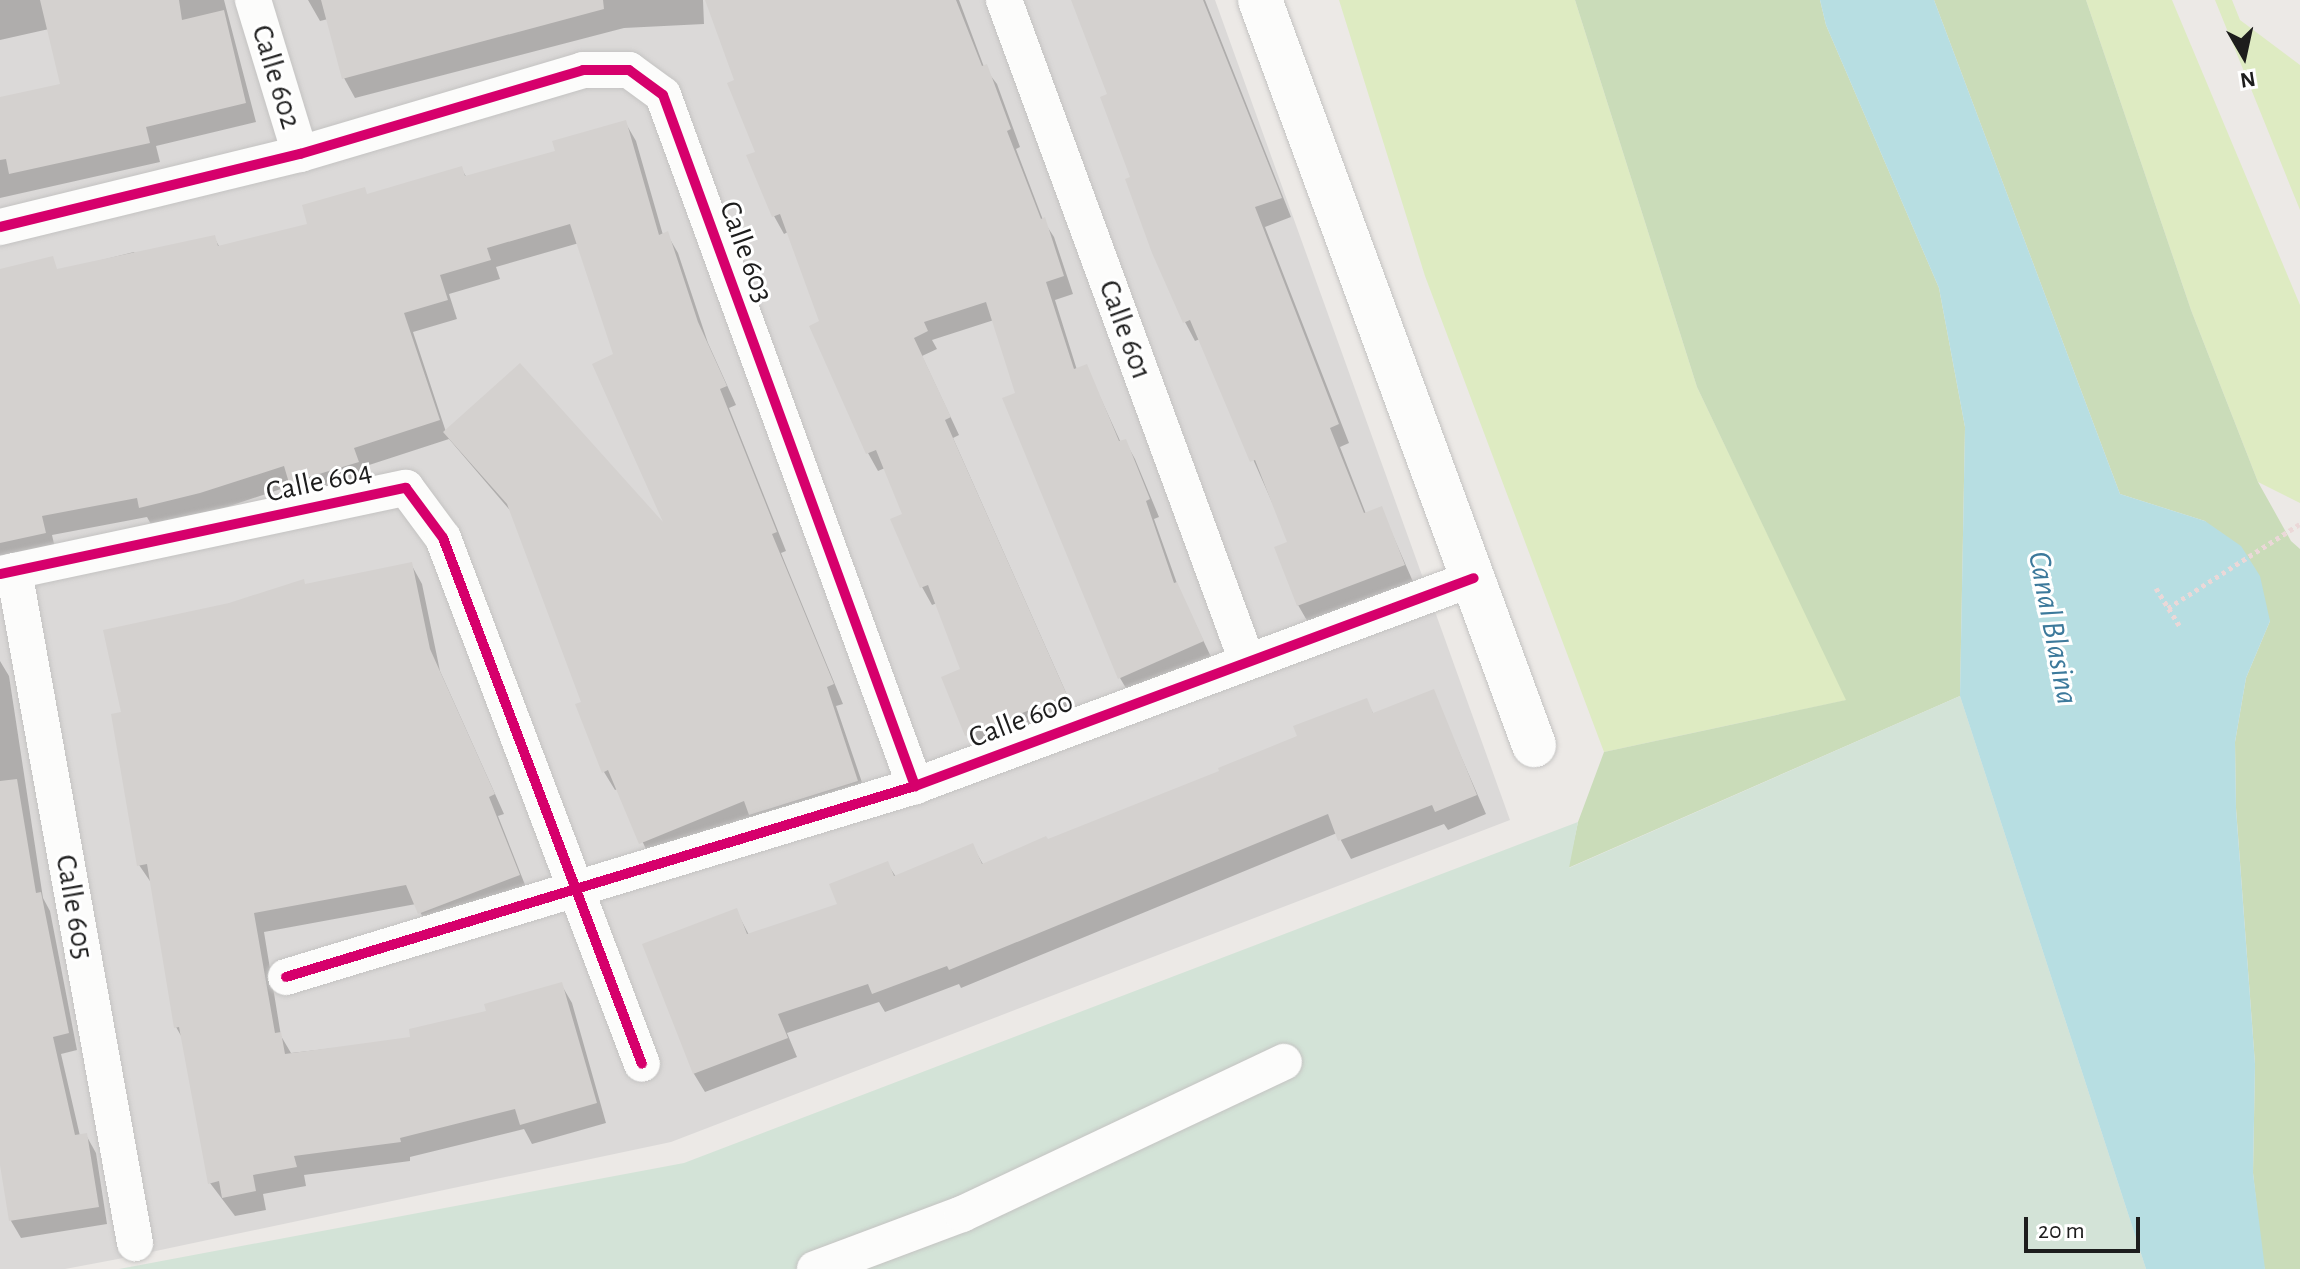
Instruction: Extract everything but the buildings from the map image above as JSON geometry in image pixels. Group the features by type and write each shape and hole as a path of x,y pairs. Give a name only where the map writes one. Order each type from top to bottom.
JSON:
{"street":[{"name":"Calle 602","path":"253,0 300,154"},
{"name":"Calle 601","path":"1004,0 1247,661"},
{"path":"1260,0 1534,745"},
{"name":"Calle 603","path":"300,154 583,70 629,70 663,95 915,786"},
{"path":"0,227 300,154"},
{"name":"Calle 604","path":"7,572 406,488 443,538 579,890"},
{"name":"Calle 605","path":"7,572 135,1243"},
{"name":"Calle 600","path":"286,977 915,786 1474,578"},
{"path":"579,890 642,1064"},
{"path":"815,1269 962,1214 1284,1062"}],"path":[{"path":"2168,608 2300,524"},
{"path":"2156,588 2179,625"}],"shaded area":[{"path":"0,0 1215,0 1510,820 671,1142 118,1259 65,1269 0,1269"}],"green space":[{"path":"1339,0 1575,0 1697,387 1847,700 1604,752 1425,276"},
{"path":"1575,0 1820,0 1826,25 1939,288 1965,427 1960,696 1568,868 1578,822 1604,752 1846,700 1697,387"},
{"path":"1934,0 2086,0 2191,310 2258,482 2291,541 2300,549 2300,1269 2265,1269 2263,1264 2253,1173 2255,1064 2236,808 2235,742 2246,678 2270,621 2205,521 2120,494"},
{"path":"2086,0 2172,0 2300,305 2300,503 2258,482 2191,310"},
{"path":"2215,0 2232,0 2240,20 2300,65 2300,210"},
{"path":"1960,696 2146,1269 119,1269 684,1163 1578,822 1569,868"}],"water":[{"name":"Canal Blasina","path":"1820,0 1934,0 2120,494 2205,521 2241,546 2260,576 2270,621 2246,678 2235,742 2236,809 2255,1064 2253,1173 2265,1269 2146,1269 1960,696 1965,427 1939,288 1826,25"}],"cycle path":[{"path":"0,227 300,154 583,70 629,70 663,95 915,786"},
{"path":"0,574 406,488 443,538 642,1064"},
{"path":"286,977 915,786 1474,578"}]}
